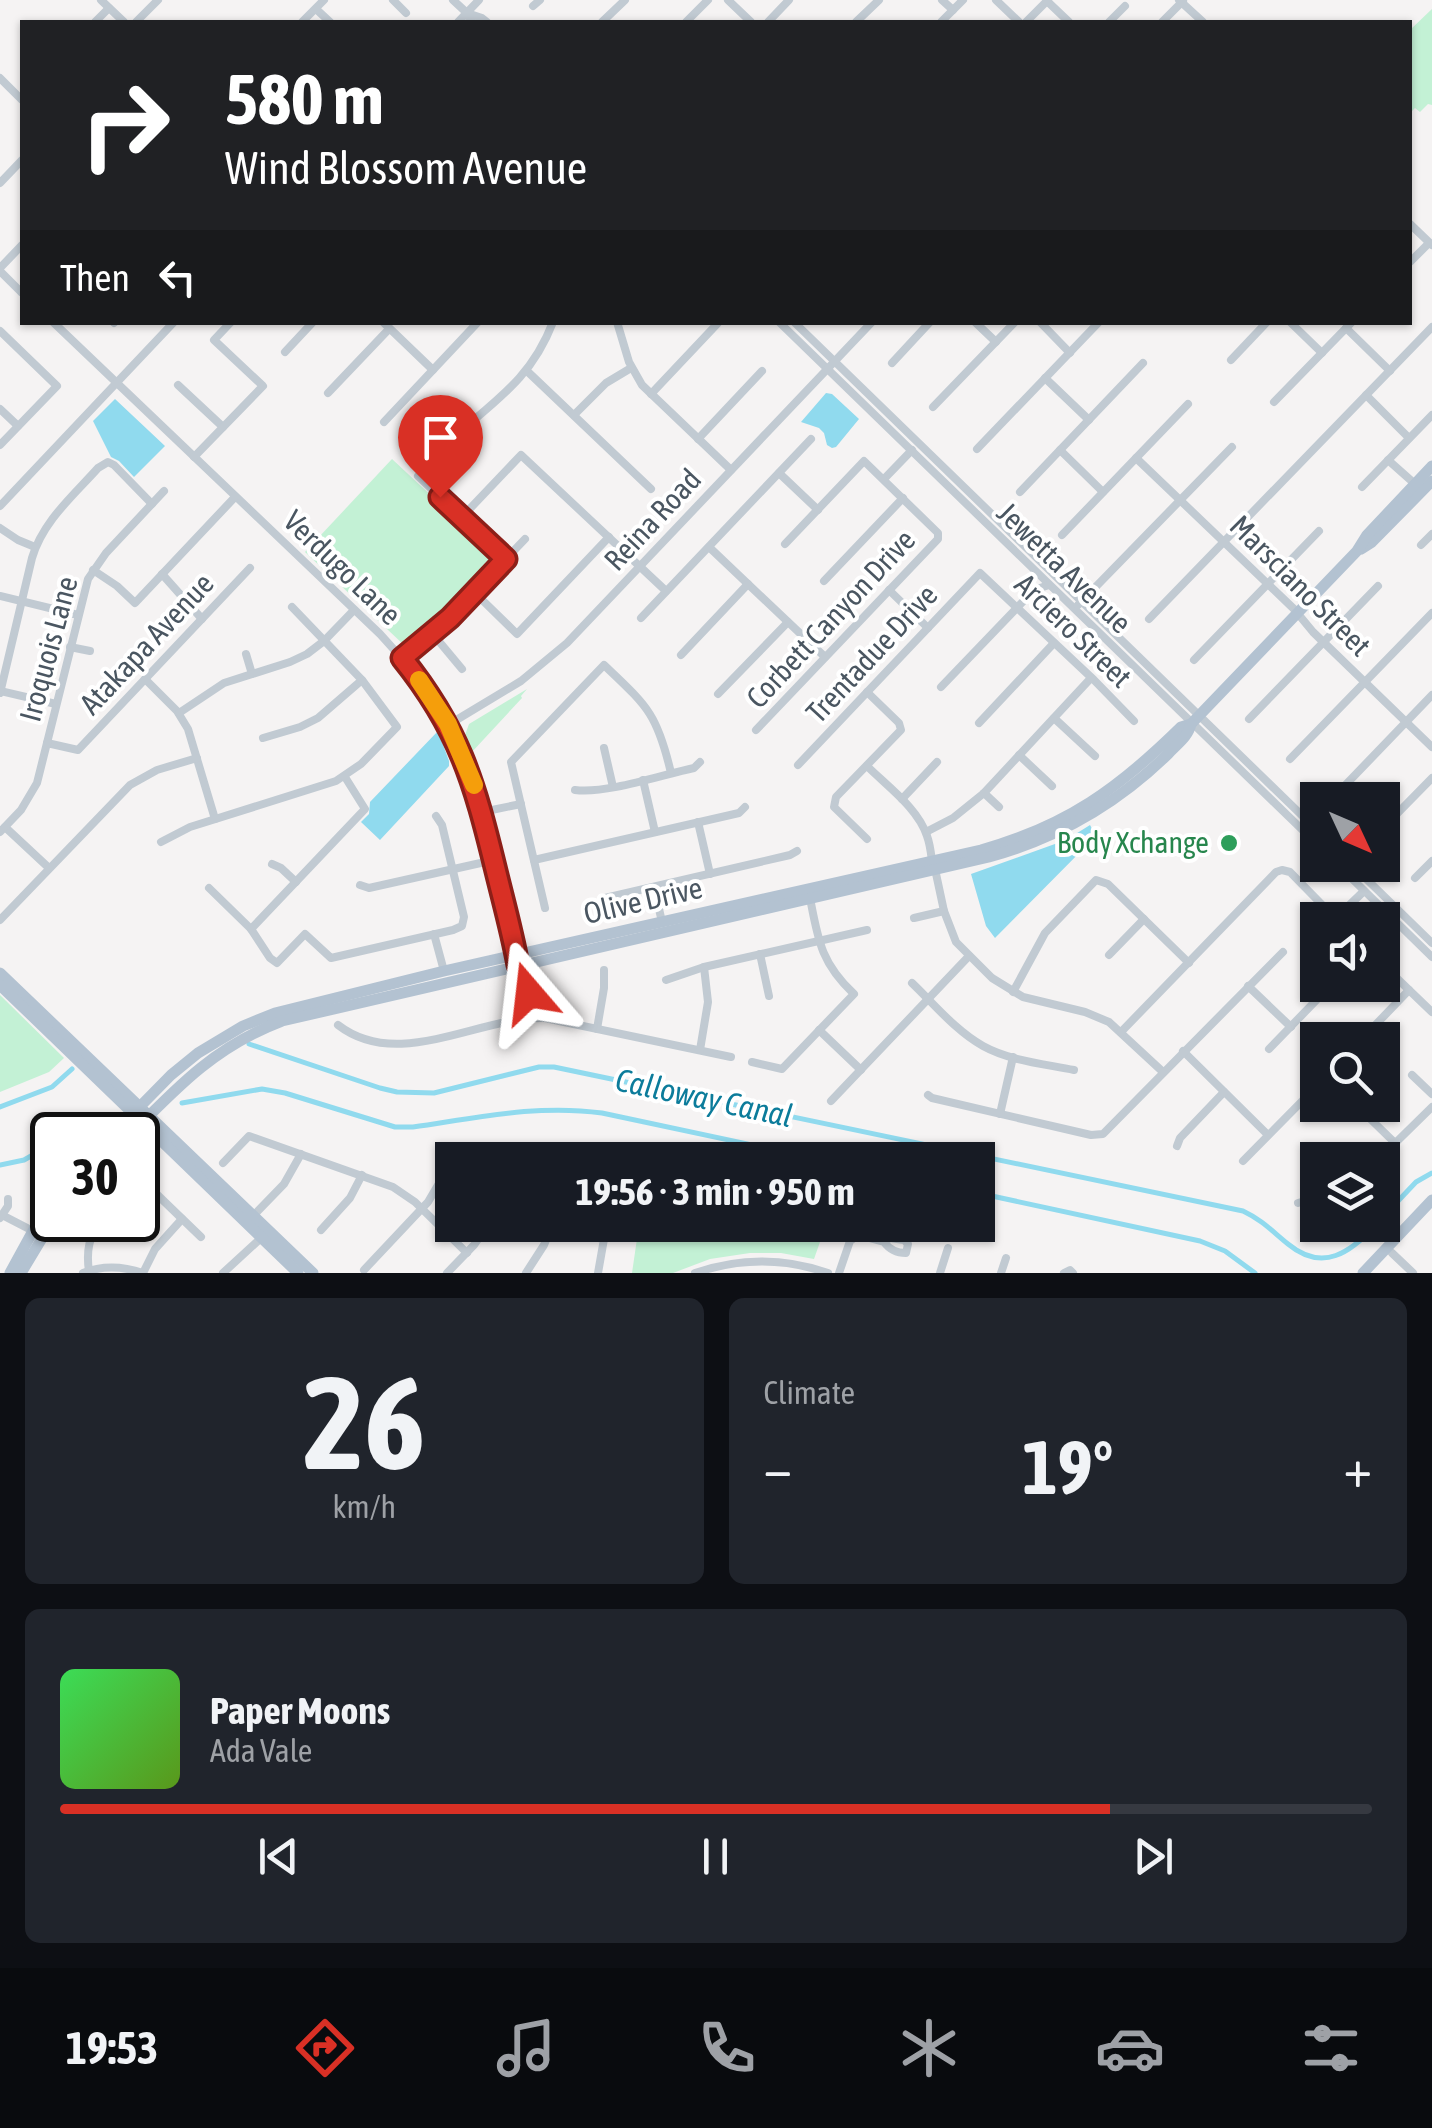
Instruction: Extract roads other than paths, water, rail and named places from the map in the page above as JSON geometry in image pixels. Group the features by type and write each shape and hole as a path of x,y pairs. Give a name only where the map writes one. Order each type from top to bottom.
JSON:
{"main road":[{"name":"Olive Drive","path":"1357,552 1366,534 1432,466"},
{"name":"Olive Drive","path":"144,1112 183,1065 221,1038 289,1009 444,971 632,939 899,878 1041,829 1099,798 1195,720 1357,552 1372,542 1432,481"},
{"name":"Olive Drive","path":"145,1112 222,1050 264,1027 296,1016 662,922 1010,851 1060,832 1113,800 1154,768 1189,733 1195,720"},
{"path":"1113,800 1143,764"},
{"path":"1010,851 1039,836 1041,829"},
{"path":"810,898 844,882"},
{"path":"632,939 662,922"},
{"path":"408,990 439,978 444,971"},
{"path":"0,973 26,1004 138,1112"},
{"path":"0,986 26,1004"},
{"path":"189,1076 194,1064 221,1038"},
{"path":"160,1132 254,1215 299,1266"},
{"path":"160,1135 259,1236 267,1236 299,1266 313,1273"},
{"path":"218,1197 228,1199 244,1215 254,1215"},
{"path":"1363,1273 1432,1200"},
{"path":"1373,1273 1432,1211"},
{"path":"10,1273 30,1236"},
{"path":"21,1273 32,1242"},
{"path":"21,1273 40,1242"}],"street":[{"path":"101,0 122,20"},
{"path":"138,20 158,0"},
{"path":"304,20 324,0"},
{"path":"392,0 406,13"},
{"path":"453,0 471,20"},
{"path":"460,20 480,0"},
{"path":"604,20 625,0"},
{"path":"688,20 708,0"},
{"path":"728,0 749,20"},
{"path":"770,20 789,0"},
{"path":"858,20 879,0"},
{"path":"942,0 953,10"},
{"path":"943,20 964,0"},
{"path":"996,0 1020,20"},
{"path":"1024,20 1047,1 1067,20"},
{"path":"1164,20 1182,1 1200,20"},
{"path":"1110,20 1125,6"},
{"path":"97,20 109,8"},
{"path":"316,8 328,20"},
{"path":"466,13 484,20"},
{"path":"0,78 20,98"},
{"path":"0,98 10,88"},
{"path":"0,183 20,162"},
{"path":"1412,226 1430,244"},
{"path":"20,247 0,270 20,291"},
{"name":"Verdugo Lane","path":"56,325 354,610 402,658 428,692 470,772 518,960 529,1019"},
{"path":"0,506 171,325"},
{"path":"194,458 262,386 214,340 228,325"},
{"path":"285,352 310,325"},
{"path":"384,422 475,325"},
{"path":"506,559 418,476 527,371 552,325"},
{"path":"618,325 632,368 651,394 731,470"},
{"path":"651,394 716,325"},
{"name":"Jewetta Avenue","path":"782,325 1038,561 1078,605"},
{"name":"Jewetta Avenue","path":"797,325 835,360 914,450 1038,573 1078,605 1195,720 1300,813"},
{"name":"Reina Road","path":"448,724 496,698 568,642 869,325"},
{"path":"892,364 928,325"},
{"path":"978,325 996,342"},
{"path":"932,406 1012,325"},
{"path":"1043,325 1070,352"},
{"path":"977,449 1096,325"},
{"path":"1231,360 1264,325"},
{"path":"1293,325 1322,353"},
{"path":"1274,402 1349,325 1390,370"},
{"path":"328,393 386,326 433,370"},
{"path":"1149,619 1432,327"},
{"path":"0,331 57,386 0,444"},
{"path":"1020,492 1143,364"},
{"path":"574,416 606,383 632,368"},
{"path":"698,439 762,370"},
{"path":"527,371 651,489"},
{"path":"1046,378 1089,420"},
{"path":"178,385 223,427"},
{"path":"1366,396 1410,438"},
{"path":"1062,535 1188,404"},
{"path":"0,408 18,426"},
{"path":"1362,487 1432,414"},
{"path":"641,618 810,439"},
{"path":"1078,605 1232,447"},
{"path":"884,479 914,450"},
{"path":"1060,450 1104,492"},
{"path":"462,518 521,455 666,591"},
{"name":"Marsciano Street","path":"1136,458 1432,747"},
{"path":"1388,460 1414,484 1412,494 1394,520"},
{"path":"785,544 864,461 884,479 903,498 824,582"},
{"path":"56,704 0,692 4,662 44,530 98,468 108,462 152,504"},
{"path":"779,473 818,510"},
{"name":"Iroquois Lane","path":"2,829 33,792 85,588 93,570 164,491"},
{"path":"93,570 135,603 236,497"},
{"name":"Corbett Canyon Drive","path":"756,730 938,539 938,532 903,498"},
{"path":"0,528 36,547"},
{"path":"1194,660 1319,531"},
{"path":"1421,545 1432,534"},
{"path":"402,658 474,592 524,538"},
{"path":"474,592 518,634 609,538"},
{"path":"708,547 826,657"},
{"path":"1034,590 1038,561"},
{"name":"Atakapa Avenue","path":"47,743 78,750 250,568"},
{"name":"Arciero Street","path":"980,573 1134,722"},
{"name":"Trentadue Drive","path":"798,765 980,573"},
{"path":"162,574 202,619"},
{"path":"681,655 748,584"},
{"path":"942,688 1034,590 1062,584"},
{"path":"1249,719 1378,586"},
{"path":"889,590 928,628"},
{"path":"0,596 78,615"},
{"path":"161,842 178,832 327,785 361,764 397,727 362,680 292,607"},
{"path":"179,714 215,688 298,659 324,641 354,610"},
{"path":"1290,759 1432,613"},
{"path":"718,694 788,622"},
{"path":"432,633 462,669"},
{"path":"978,723 1054,643"},
{"path":"70,646 90,651"},
{"path":"246,654 252,674"},
{"path":"545,908 512,762 604,665 652,716 662,735 671,773"},
{"path":"926,832 953,818 984,793 1092,678"},
{"path":"145,679 179,714 188,730 216,819"},
{"path":"263,738 318,718 362,680"},
{"path":"867,692 902,730 836,797 834,806 867,839"},
{"path":"1349,782 1432,695"},
{"path":"1054,718 1095,756"},
{"name":"Jewetta Avenue","path":"1195,720 1240,771 1300,828"},
{"path":"604,748 613,786"},
{"path":"1019,755 1052,786"},
{"path":"0,920 130,785 158,770 198,758"},
{"path":"576,790 588,792 643,780 694,768 700,762"},
{"path":"902,800 937,762"},
{"path":"867,766 902,800 926,832 944,911 956,942 969,956 1013,992 1109,1022 1163,1072"},
{"path":"1240,771 1245,770 1282,796"},
{"path":"252,929 366,809 345,776"},
{"path":"1400,811 1432,778"},
{"path":"643,780 655,832"},
{"path":"984,793 1000,807"},
{"path":"1266,796 1278,801 1300,821"},
{"path":"482,812 521,804"},
{"path":"534,860 740,813 745,807"},
{"path":"209,888 252,929 277,964 305,934 330,958 459,928 464,923 442,825 436,816"},
{"path":"698,822 710,874"},
{"path":"2,829 49,868"},
{"path":"606,898 790,856 797,851"},
{"path":"360,885 370,888 494,860"},
{"path":"1415,878 1432,861"},
{"path":"272,864 296,882"},
{"path":"1121,1032 1276,872 1290,872 1319,902"},
{"path":"1013,992 1052,924 1096,880 1102,880 1188,963"},
{"path":"1356,882 1376,902"},
{"path":"1369,882 1390,902"},
{"path":"654,887 662,922"},
{"path":"1364,890 1383,902"},
{"path":"1352,902 1364,890"},
{"path":"752,1062 782,1069 854,994 830,968 818,941 810,898"},
{"path":"914,918 944,911"},
{"path":"1400,912 1432,944"},
{"path":"1109,955 1144,919"},
{"path":"1400,923 1432,944"},
{"path":"1400,926 1432,957"},
{"path":"666,980 704,967 867,930"},
{"path":"434,934 444,971"},
{"path":"928,1095 1098,1136 1103,1134 1283,952"},
{"path":"760,954 769,996"},
{"path":"831,1101 969,956"},
{"path":"700,1050 708,1002 704,967"},
{"path":"596,1028 604,970"},
{"path":"1400,981 1432,1012"},
{"path":"912,983 976,1041 993,1051 1074,1070"},
{"path":"1248,986 1291,1026"},
{"path":"1378,1022 1409,990"},
{"path":"1269,1049 1315,1002"},
{"path":"338,1025 378,1042 405,1044 529,1019 555,1020 731,1057"},
{"path":"819,1030 861,1070"},
{"path":"1183,1052 1268,1135"},
{"path":"1000,1114 1013,1056"},
{"path":"1412,1075 1432,1094"},
{"path":"1177,1146 1224,1092"},
{"path":"1243,1161 1300,1102"},
{"path":"1373,1122 1394,1142 1432,1107"},
{"path":"223,1163 249,1136 393,1186 467,1252"},
{"path":"254,1215 284,1184 301,1154"},
{"path":"322,1230 350,1198 362,1175"},
{"path":"364,1270 422,1209 435,1189"},
{"path":"160,1198 202,1238"},
{"path":"8,1199 1,1217 30,1230"},
{"path":"90,1242 86,1272 115,1267 143,1273 154,1249 182,1219"},
{"path":"225,1271 259,1236"},
{"path":"447,1273 475,1242"},
{"path":"526,1273 544,1242"},
{"path":"598,1273 603,1242"},
{"path":"838,1273 849,1242"},
{"path":"940,1273 948,1248"},
{"path":"1392,1253 1413,1273"},
{"path":"1000,1273 1006,1258"},
{"path":"695,1273 732,1263 759,1261 828,1273"},
{"path":"1064,1273 1073,1273"}],"water":[{"path":"826,393 859,419 832,448 819,428 801,422"},
{"path":"115,399 165,446 134,477 111,457 93,421"},
{"path":"438,731 449,766 380,840 361,822 369,814 370,802"},
{"path":"1090,825 1096,836 995,938 986,926 971,874 1066,840"}],"waterway":[{"name":"Calloway Canal","path":"249,1044 397,1092 434,1093 539,1067 554,1067 1243,1211 1301,1253 1313,1257 1336,1256 1358,1242"},
{"name":"Calloway Canal","path":"0,1107 52,1087 72,1069"},
{"path":"182,1103 262,1089 395,1127 530,1111 578,1111 738,1142"},
{"path":"0,1165 30,1157"},
{"name":"Calloway Canal","path":"1400,1199 1416,1182 1432,1173"},
{"path":"995,1197 1200,1241 1225,1251 1255,1273"}],"place":[{"name":"Body Xchange","path":"1229,843"}]}
